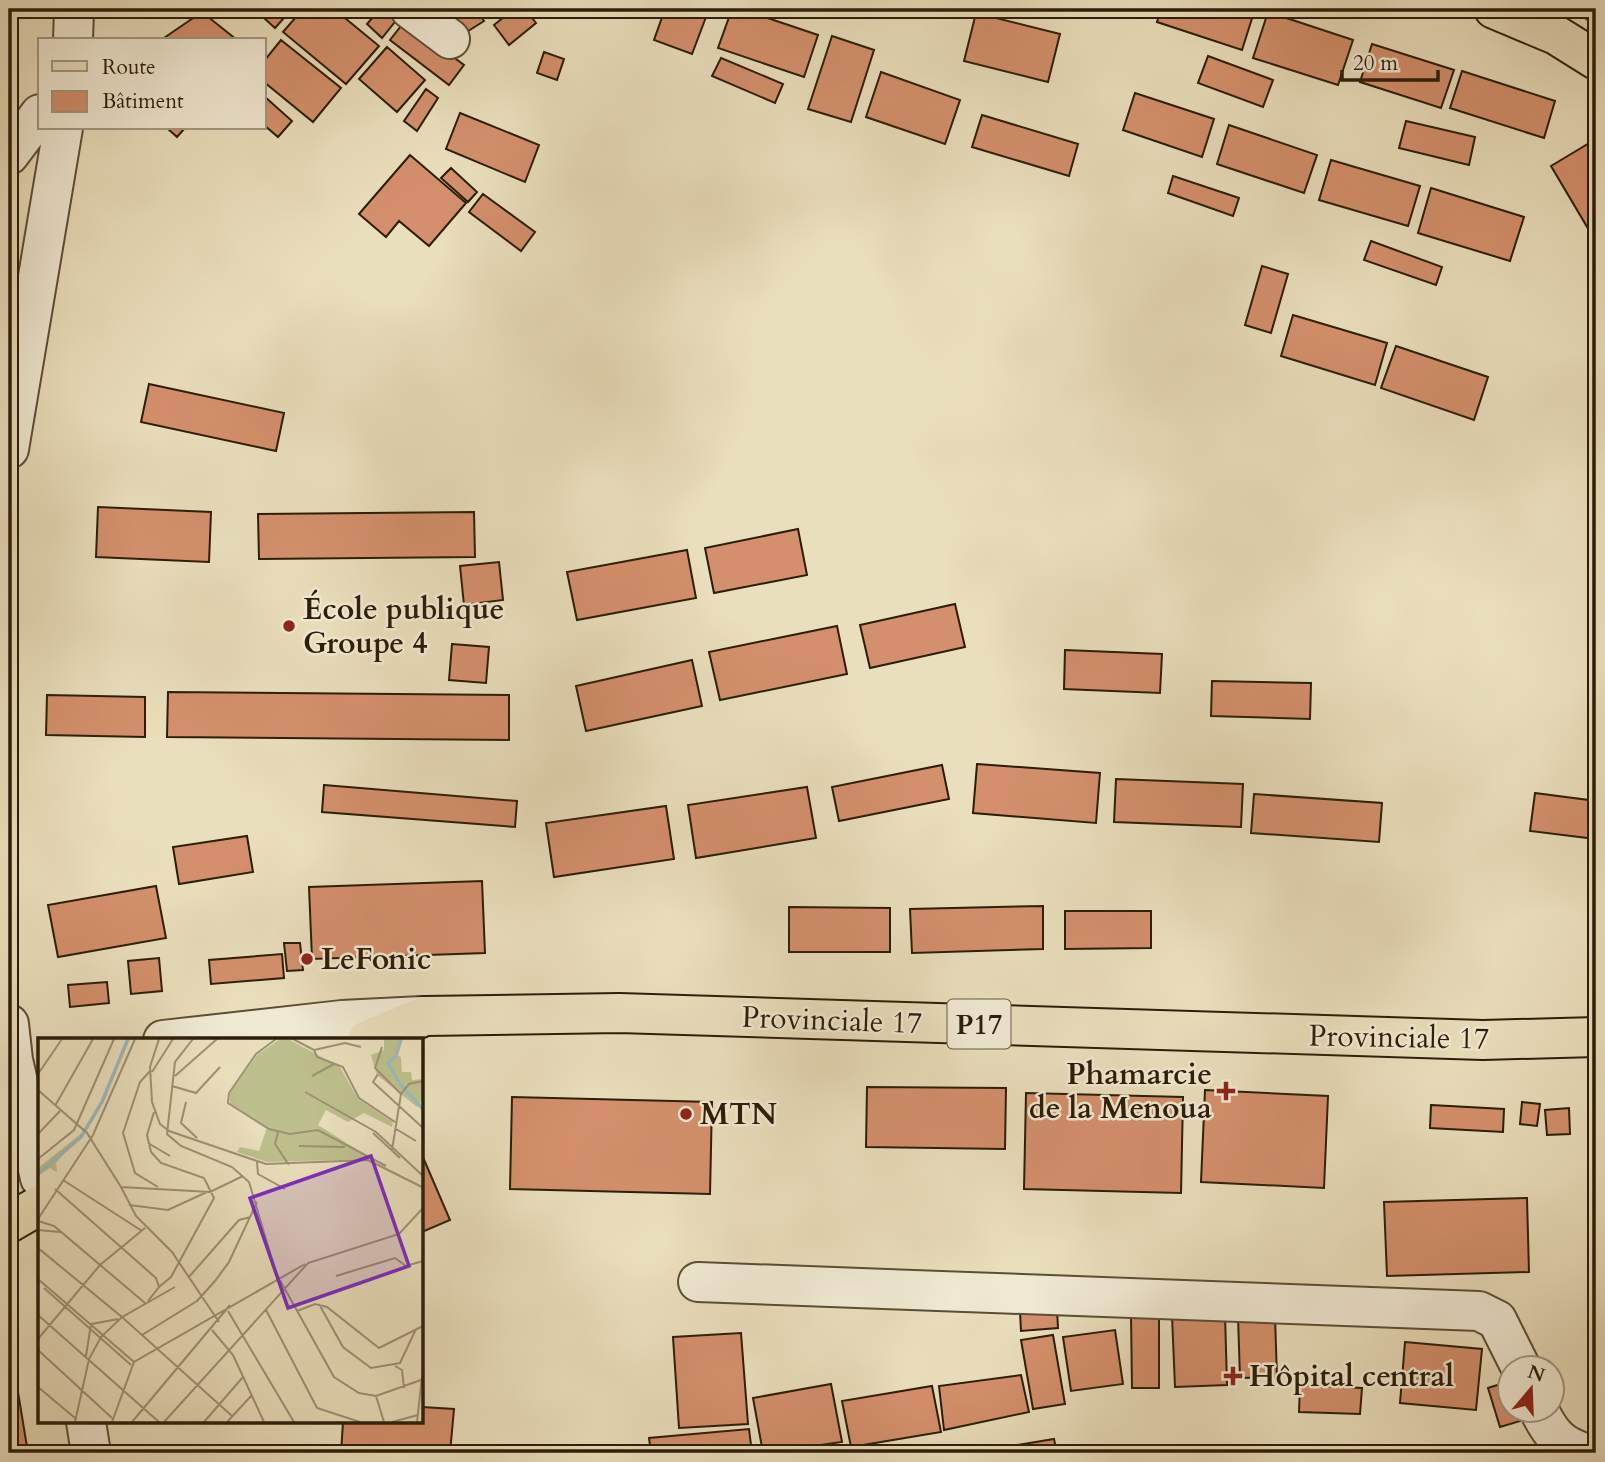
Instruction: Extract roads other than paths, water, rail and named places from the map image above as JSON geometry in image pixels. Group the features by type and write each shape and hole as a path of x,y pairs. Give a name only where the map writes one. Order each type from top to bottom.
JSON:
{"main road":[{"path":"1494,9 1556,35 1596,60"},
{"name":"Provinciale 17","path":"372,1038 425,1016 619,1013 1483,1040 1596,1037"},
{"path":"9,1223 38,1206"}],"street":[{"path":"73,38 74,9"},
{"path":"410,9 450,39"},
{"path":"9,155 38,117"},
{"path":"9,449 63,130"},
{"path":"181,1038 342,1020 425,1016"},
{"path":"18,1050 38,1166"},
{"path":"698,1282 1479,1311 1496,1320 1514,1354"},
{"path":"86,1424 91,1453"},
{"path":"1546,1424 1550,1433 1569,1448 1586,1453"}],"place":[{"name":"École publique Groupe 4","path":"289,626"},
{"name":"LeFonic","path":"307,959"},
{"name":"Phamarcie de la Menoua","path":"1226,1091"},
{"name":"MTN","path":"686,1114"},
{"name":"Hôpital central","path":"1233,1376"}]}
